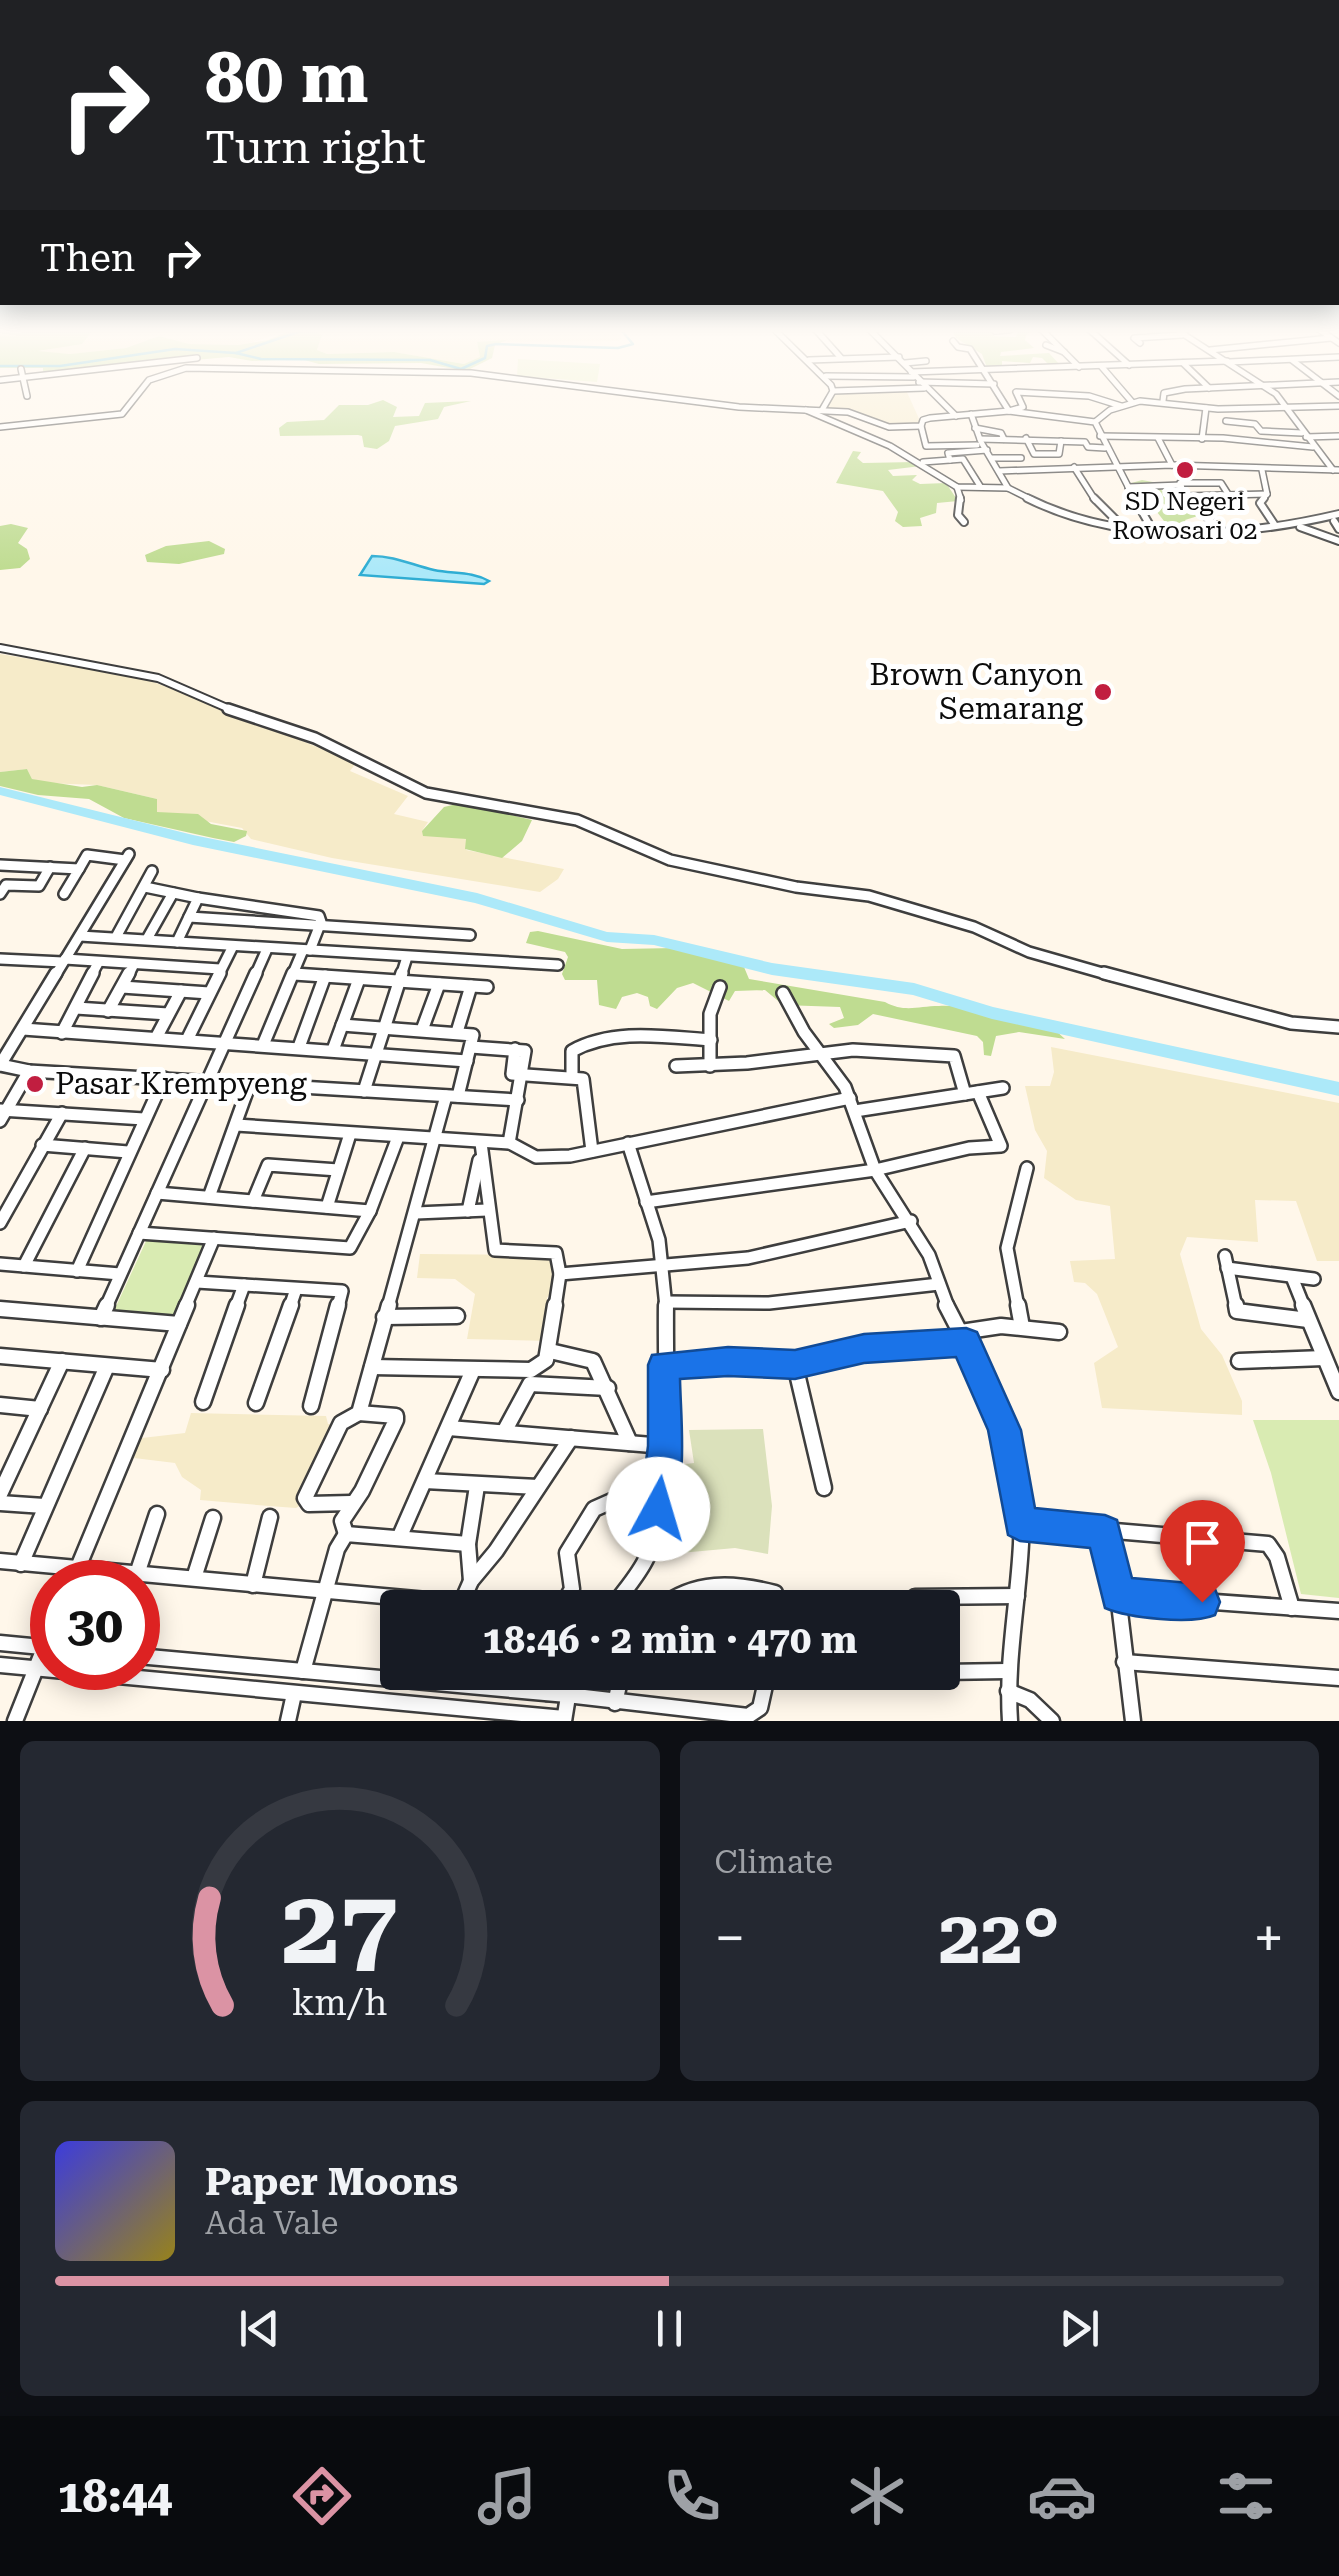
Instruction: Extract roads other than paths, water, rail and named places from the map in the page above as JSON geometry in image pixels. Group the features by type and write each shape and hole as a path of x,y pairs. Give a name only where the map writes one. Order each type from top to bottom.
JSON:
{"street":[{"path":"0,427 127,410"},
{"path":"807,410 920,462 956,487 1008,488 1052,510 1124,528 1155,534 1338,521"},
{"path":"824,410 848,412 889,427"},
{"path":"950,410 956,416"},
{"path":"983,445 926,446 921,426 926,419 1013,410"},
{"path":"1010,411 1095,422 1114,410"},
{"path":"1202,439 1206,410"},
{"path":"1224,410 1226,422 1256,424 1261,431 1339,436"},
{"path":"1291,410 1304,435 1337,472"},
{"path":"971,414 974,428 1008,488"},
{"path":"1095,422 1155,534"},
{"path":"854,432 921,426"},
{"path":"974,428 991,428 1002,432 1004,438"},
{"path":"950,460 946,454 1004,438 1084,442 1088,447 1102,441 1158,438 1313,446"},
{"path":"1026,438 1032,454 1060,454 1061,442"},
{"path":"1158,438 1172,465"},
{"path":"1050,454 1057,468"},
{"path":"992,458 1021,458"},
{"path":"920,462 964,459 980,486"},
{"path":"999,471 1172,465 1337,472"},
{"path":"1074,468 1096,501 1124,528"},
{"path":"1262,470 1267,494 1260,504 1271,524"},
{"path":"1128,487 1220,482 1228,494"},
{"path":"1181,485 1186,496 1219,529"},
{"path":"956,487 958,515 964,522"},
{"path":"1186,496 1267,494"},
{"path":"1271,524 1308,527 1339,541"},
{"path":"0,648 158,678 254,720 315,738 426,793 577,820 670,860 796,887 870,896 974,927 1029,952 1251,1015 1339,1027"},
{"path":"64,894 87,855 127,857 0,1065 29,1071 518,1100"},
{"path":"0,864 79,869"},
{"path":"0,894 6,885 40,886 50,867"},
{"path":"116,937 152,871"},
{"path":"144,887 322,919 263,1045"},
{"path":"147,939 173,893"},
{"path":"177,942 198,898"},
{"path":"189,917 470,935"},
{"path":"80,936 558,965"},
{"path":"187,1040 233,946"},
{"path":"101,1318 267,949"},
{"path":"364,1091 407,958"},
{"path":"0,959 220,970"},
{"path":"62,1033 98,963"},
{"path":"108,1011 134,964"},
{"path":"294,974 487,987"},
{"path":"298,1047 325,976"},
{"path":"334,1050 359,979"},
{"path":"422,1030 439,984"},
{"path":"457,1032 471,986"},
{"path":"122,987 209,993"},
{"path":"710,1066 710,1010 720,987"},
{"path":"156,1038 181,991"},
{"path":"783,993 852,1104 875,1170 911,1221 1004,1430 1020,1523 1017,1596 1007,1671 1010,1721"},
{"path":"76,1008 168,1014"},
{"path":"342,1025 474,1035 437,1141 358,1414"},
{"path":"23,1029 467,1061"},
{"path":"572,1077 572,1051 592,1042 652,1037 711,1040"},
{"path":"470,1046 515,1049 510,1073 581,1078 586,1084 592,1150"},
{"path":"646,1202 875,1170 969,1148 1001,1146 954,1056 886,1050 821,1052 710,1066 676,1066"},
{"path":"2,1114 29,1071"},
{"path":"510,1143 522,1074"},
{"path":"78,1271 164,1078"},
{"path":"209,1197 250,1083"},
{"path":"236,1125 481,1146 510,1143 536,1157 570,1156 852,1104 1003,1088"},
{"path":"2,1114 62,1113 144,1119"},
{"path":"0,1223 62,1113"},
{"path":"327,1207 350,1134"},
{"path":"139,1232 348,1249 370,1211 398,1137"},
{"path":"624,1590 647,1556 658,1509 664,1446 666,1302 659,1240 628,1143"},
{"path":"42,1145 128,1152"},
{"path":"481,1146 487,1210 496,1252 554,1251 560,1274 552,1302 550,1351 531,1377 504,1432"},
{"path":"468,1211 481,1146"},
{"path":"24,1266 85,1148"},
{"path":"253,1201 268,1165 338,1170"},
{"path":"1022,1327 1007,1248 1028,1168"},
{"path":"157,1193 370,1211"},
{"path":"416,1214 487,1210"},
{"path":"560,1274 748,1258 911,1221"},
{"path":"81,1560 214,1238"},
{"path":"1308,1320 1237,1312 1226,1262 1292,1278 1314,1279"},
{"path":"0,1264 120,1274"},
{"path":"1292,1278 1339,1392"},
{"path":"196,1282 342,1290 311,1406"},
{"path":"666,1302 710,1306 789,1304 939,1284"},
{"path":"203,1402 244,1285"},
{"path":"256,1403 296,1288"},
{"path":"0,1309 179,1324"},
{"path":"384,1317 457,1316"},
{"path":"664,1365 728,1361 795,1365 864,1348 1022,1327 1059,1332"},
{"path":"550,1351 593,1360 630,1443"},
{"path":"0,1356 162,1370"},
{"path":"1239,1362 1324,1358"},
{"path":"0,1494 62,1362"},
{"path":"795,1365 824,1488"},
{"path":"21,1564 107,1366"},
{"path":"372,1366 473,1370 608,1388"},
{"path":"400,1536 473,1370"},
{"path":"0,1406 40,1409"},
{"path":"346,1534 342,1521 362,1491 396,1416 379,1412 358,1414 342,1423 305,1498 309,1504 352,1503"},
{"path":"450,1428 664,1446"},
{"path":"467,1590 571,1438"},
{"path":"426,1481 538,1487"},
{"path":"471,1581 468,1544 477,1486"},
{"path":"571,1590 568,1552 594,1509 612,1501 658,1509"},
{"path":"0,1503 44,1506"},
{"path":"142,1560 158,1514"},
{"path":"253,1586 270,1517"},
{"path":"194,1578 214,1518"},
{"path":"1020,1523 1268,1544 1274,1549 1292,1608"},
{"path":"1105,1532 1118,1595 1132,1721"},
{"path":"346,1534 468,1544"},
{"path":"303,1671 336,1548 346,1534"},
{"path":"0,1562 30,1566"},
{"path":"160,1576 380,1598"},
{"path":"683,1590 727,1585 757,1590"},
{"path":"1118,1595 1339,1611"},
{"path":"960,1597 1017,1596"},
{"path":"0,1643 30,1646"},
{"path":"160,1658 380,1675"},
{"path":"1124,1662 1339,1678"},
{"path":"0,1665 30,1668"},
{"path":"960,1672 1007,1671"},
{"path":"160,1681 564,1720 568,1690"},
{"path":"16,1721 30,1685"},
{"path":"519,1690 748,1716 760,1708 764,1690"},
{"path":"546,1694 547,1690"},
{"path":"615,1703 618,1690"},
{"path":"1008,1690 1030,1700 1052,1721"},
{"path":"288,1721 294,1694"}],"water":[{"path":"372,556 489,581 484,584 360,575"}],"waterway":[{"path":"0,791 193,840 477,898 607,937 654,940 772,969 914,989 992,1013 1339,1089"}],"place":[{"name":"SD Negeri Rowosari 02","path":"1185,470"},
{"name":"Brown Canyon Semarang","path":"1103,692"},
{"name":"Pasar Krempyeng","path":"35,1084"}]}
